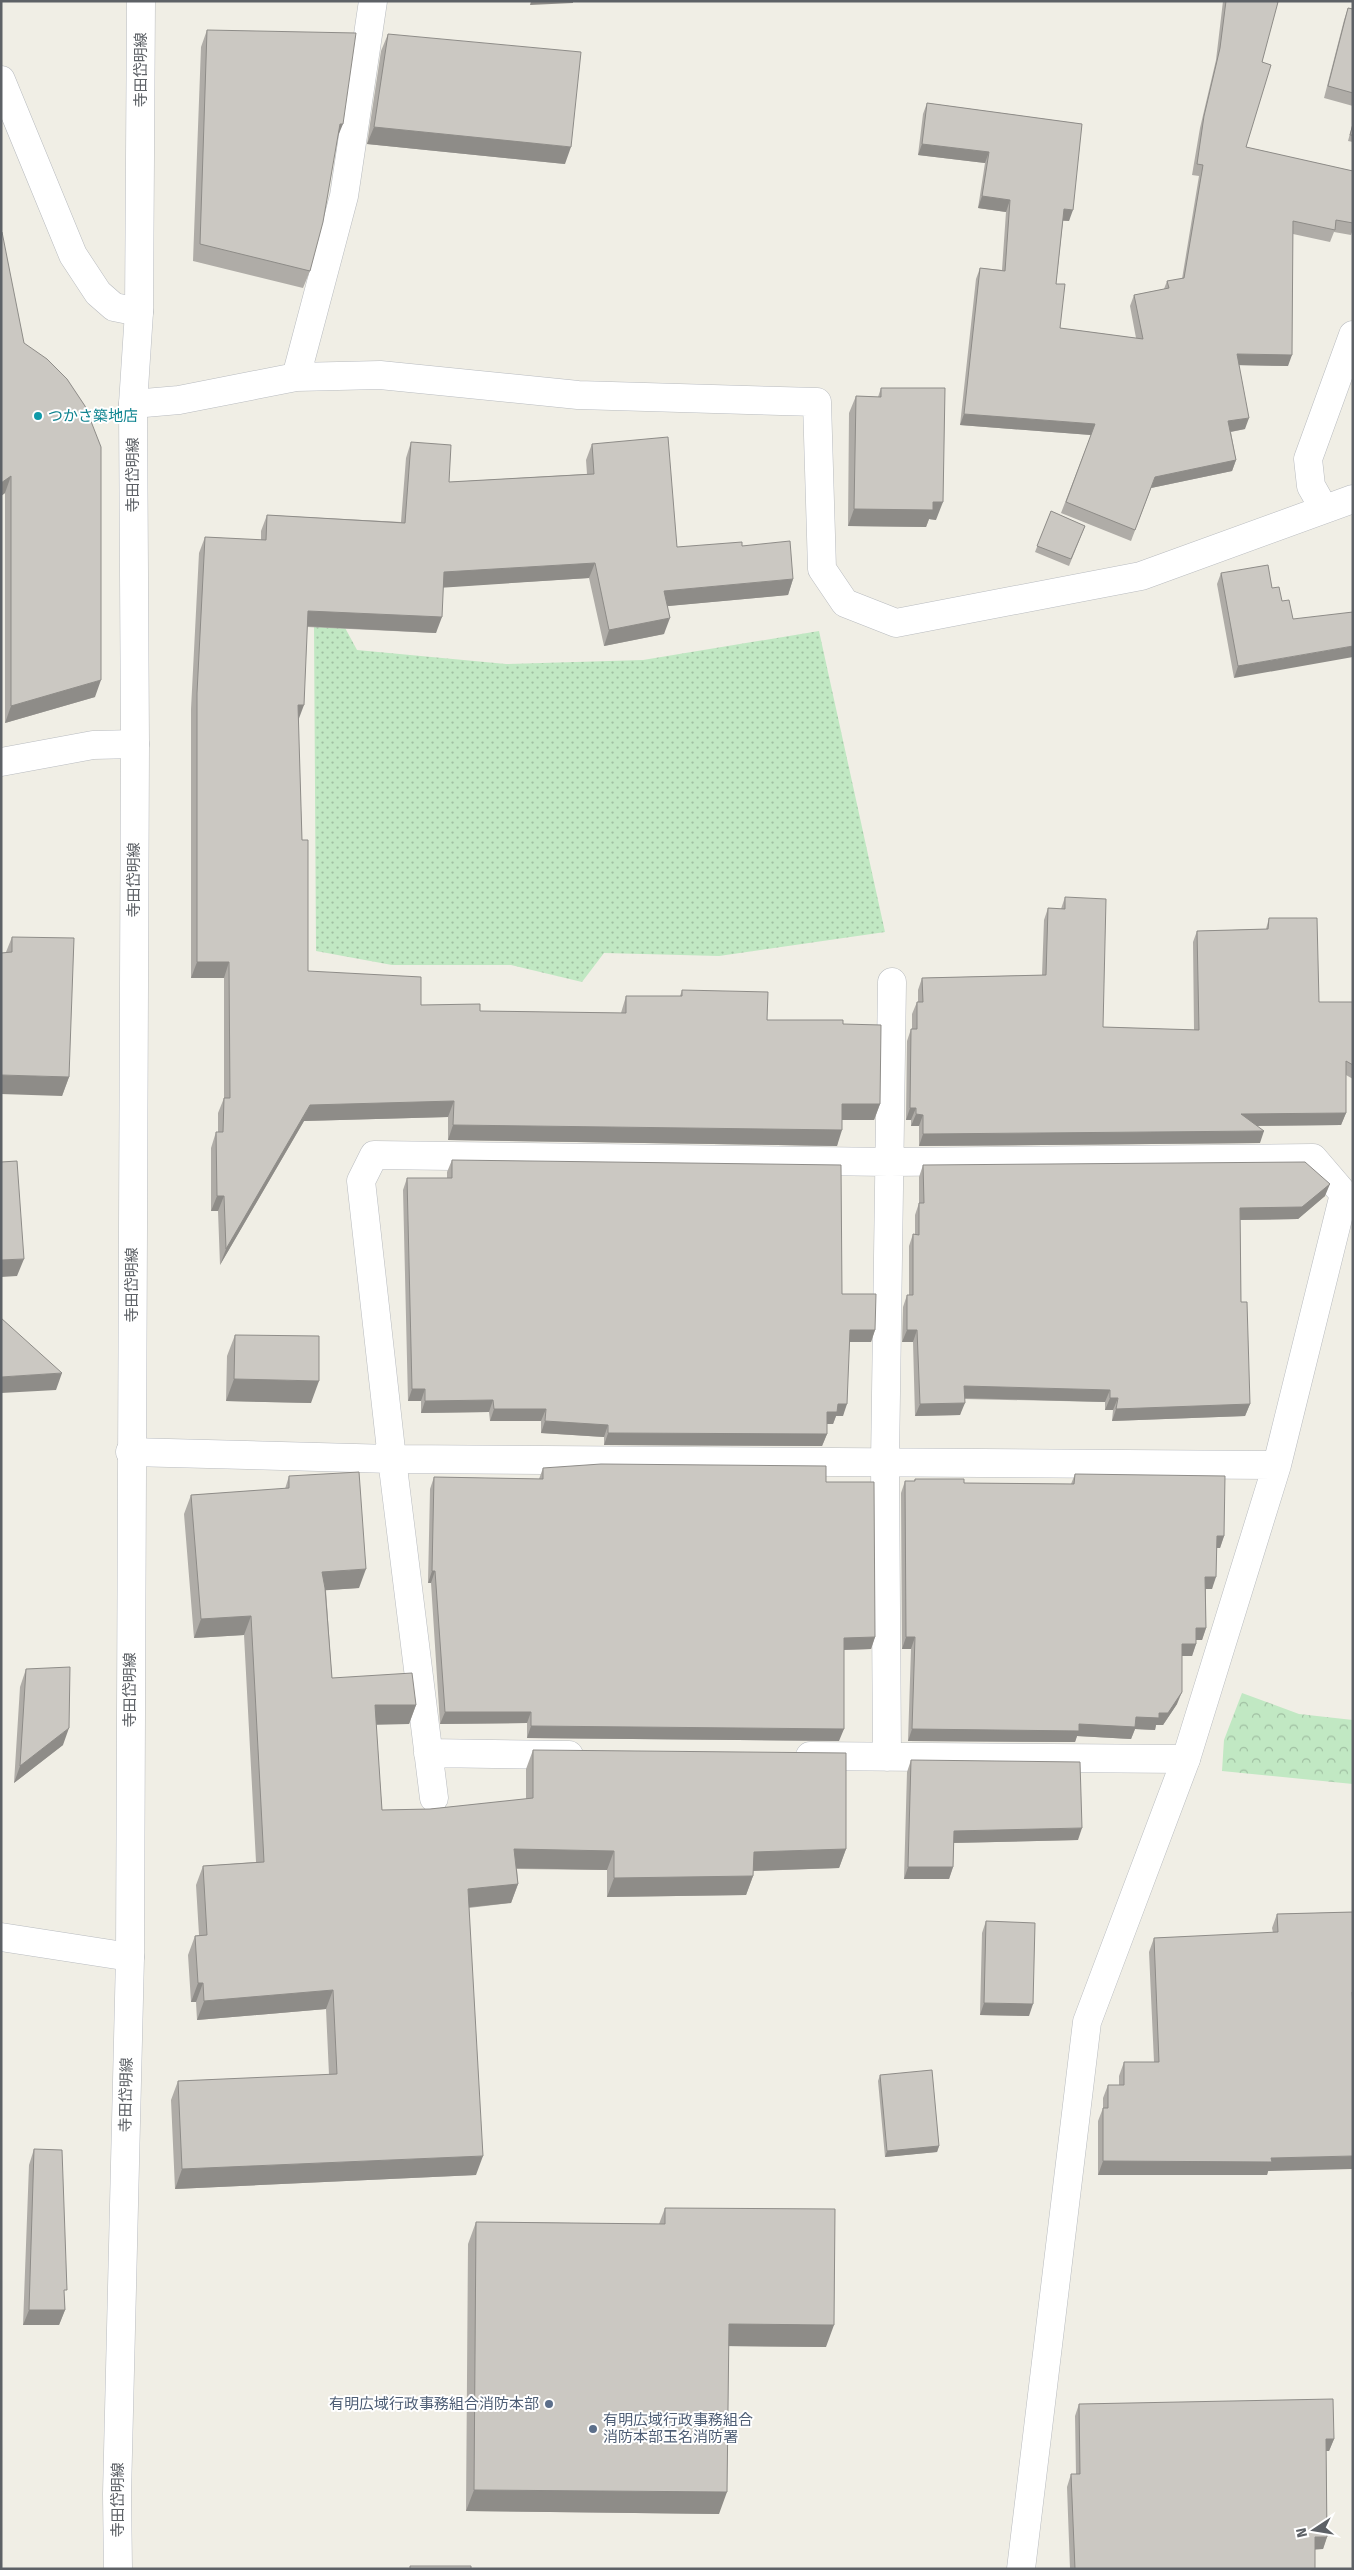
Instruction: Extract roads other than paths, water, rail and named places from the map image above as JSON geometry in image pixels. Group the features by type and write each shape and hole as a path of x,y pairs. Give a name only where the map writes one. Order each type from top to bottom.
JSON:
{"street":[{"name":"寺田岱明線","path":"118,2569 117,2494 130,1957 130,1452 135,744 133,404 139,312 141,1"},
{"path":"296,377 344,196 373,1"},
{"path":"1,80 73,255 98,293 114,307 139,312"},
{"path":"1324,509 1311,486 1308,459 1353,335"},
{"path":"133,404 179,400 296,377 380,375 578,395 817,402 822,569 844,604 896,623 1141,576 1353,499"},
{"path":"1,762 93,745 135,744"},
{"path":"887,1757 885,1462 892,982"},
{"path":"434,1798 392,1458 361,1182 374,1155 889,1162 1313,1158 1344,1194 1277,1465 1186,1759 1087,2022 1020,2569"},
{"path":"130,1452 392,1458 1277,1465"},
{"path":"428,1754 598,1755"},
{"path":"787,1756 1186,1759"},
{"path":"1,1937 130,1957"}],"place":[{"name":"つかさ築地店","path":"38,416"},
{"name":"有明広域行政事務組合消防本部","path":"549,2404"},
{"name":"有明広域行政事務組合 消防本部玉名消防署","path":"593,2429"}]}
